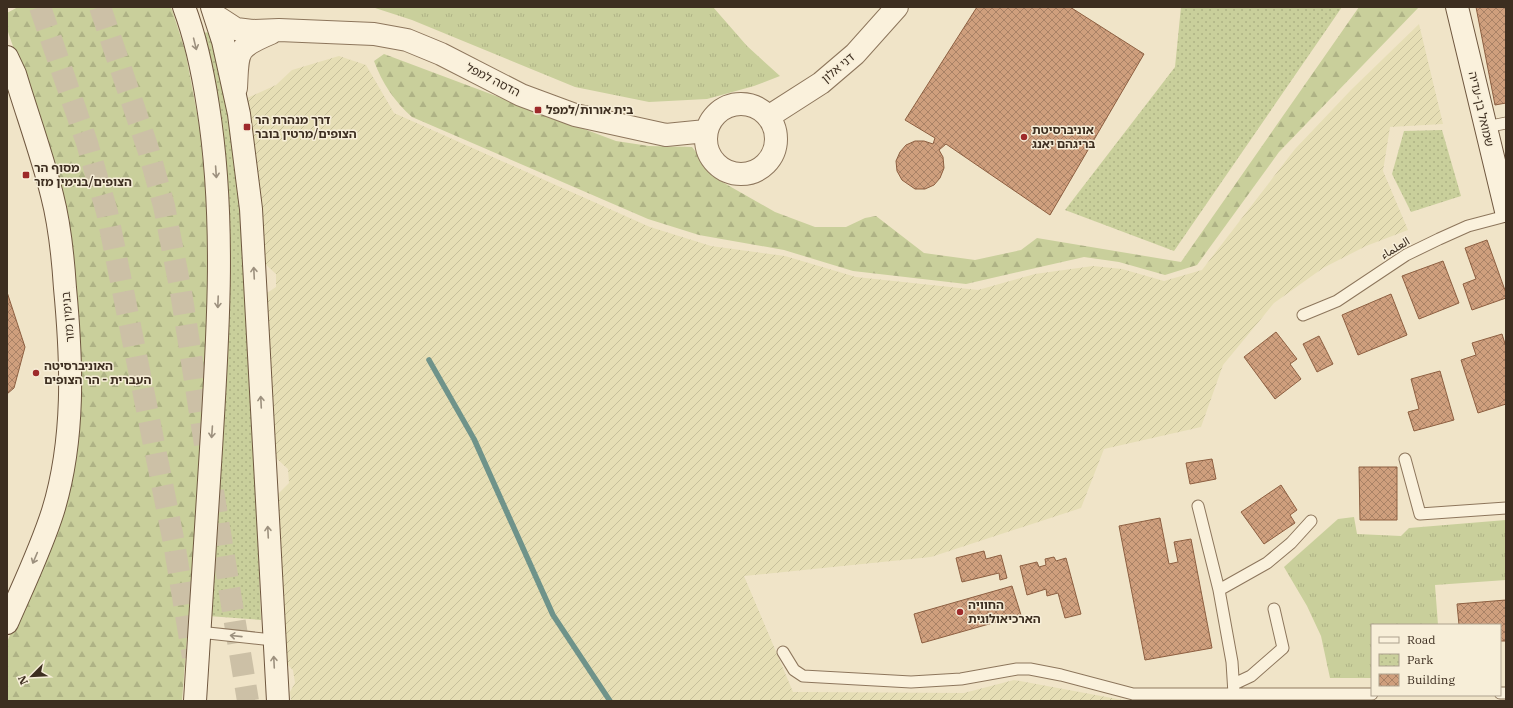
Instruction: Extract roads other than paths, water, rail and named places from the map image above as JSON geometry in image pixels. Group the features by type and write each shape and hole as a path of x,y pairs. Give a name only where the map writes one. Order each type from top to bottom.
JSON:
{"street":[{"path":"184,7 190,21 203,77 213,135 220,230 216,377 195,701"},
{"name":"דני אלון","path":"768,117 821,83 876,32 897,7"},
{"name":"שמואל בן-עדיה","path":"1458,7 1496,125 1506,211"},
{"path":"214,11 235,95 245,150 251,209 273,640 278,701"},
{"name":"הדסה למפל","path":"214,11 236,29 252,31 279,30 374,34 407,40 441,54 521,95 575,115 666,135 706,131"},
{"name":"הדסה למפל","path":"235,95 237,59 242,49 250,42 279,30"},
{"name":"בנימין מזר","path":"7,57 15,74 52,195 61,239 71,347 70,401 61,479 49,521 7,623"},
{"path":"743,103 755,106 768,117 775,131 776,144 772,156 764,165 752,172 735,173 719,167 711,157 706,146 706,131 713,116 720,110 731,104 743,103"}],"lane":[{"name":"العلماء","path":"1303,315 1337,301 1406,256 1432,243 1468,226 1506,216"},
{"path":"1405,459 1420,514 1506,508"},
{"path":"1198,506 1220,590 1234,689"},
{"path":"1220,590 1267,563 1291,543 1311,521"},
{"path":"1234,689 1282,648 1274,609"},
{"path":"199,632 273,640"},
{"path":"783,652 794,670 803,676 911,682 962,678 1017,669 1030,669 1061,675 1134,694 1234,689 1371,694"}],"waterway":[{"path":"429,360 474,439 553,615 610,701"}],"tunnel":[{"path":"40,7 87,143 107,212 174,543 193,657"},
{"path":"100,7 149,152 164,206 181,292 206,451"},
{"path":"213,491 248,701"}],"place":[{"name":"בית אורות/למפל","path":"538,110"},
{"name":"דרך מנהרת הר הצופים/מרטין בובר","path":"247,127"},
{"name":"אוניברסיטת בריגהם יאנג","path":"1024,137"},
{"name":"מסוף הר הצופים/בנימין מזר","path":"26,175"},
{"name":"האוניברסיטה העברית - הר הצופים","path":"36,373"},
{"name":"החוויה הארכיאולוגית","path":"960,612"}]}
